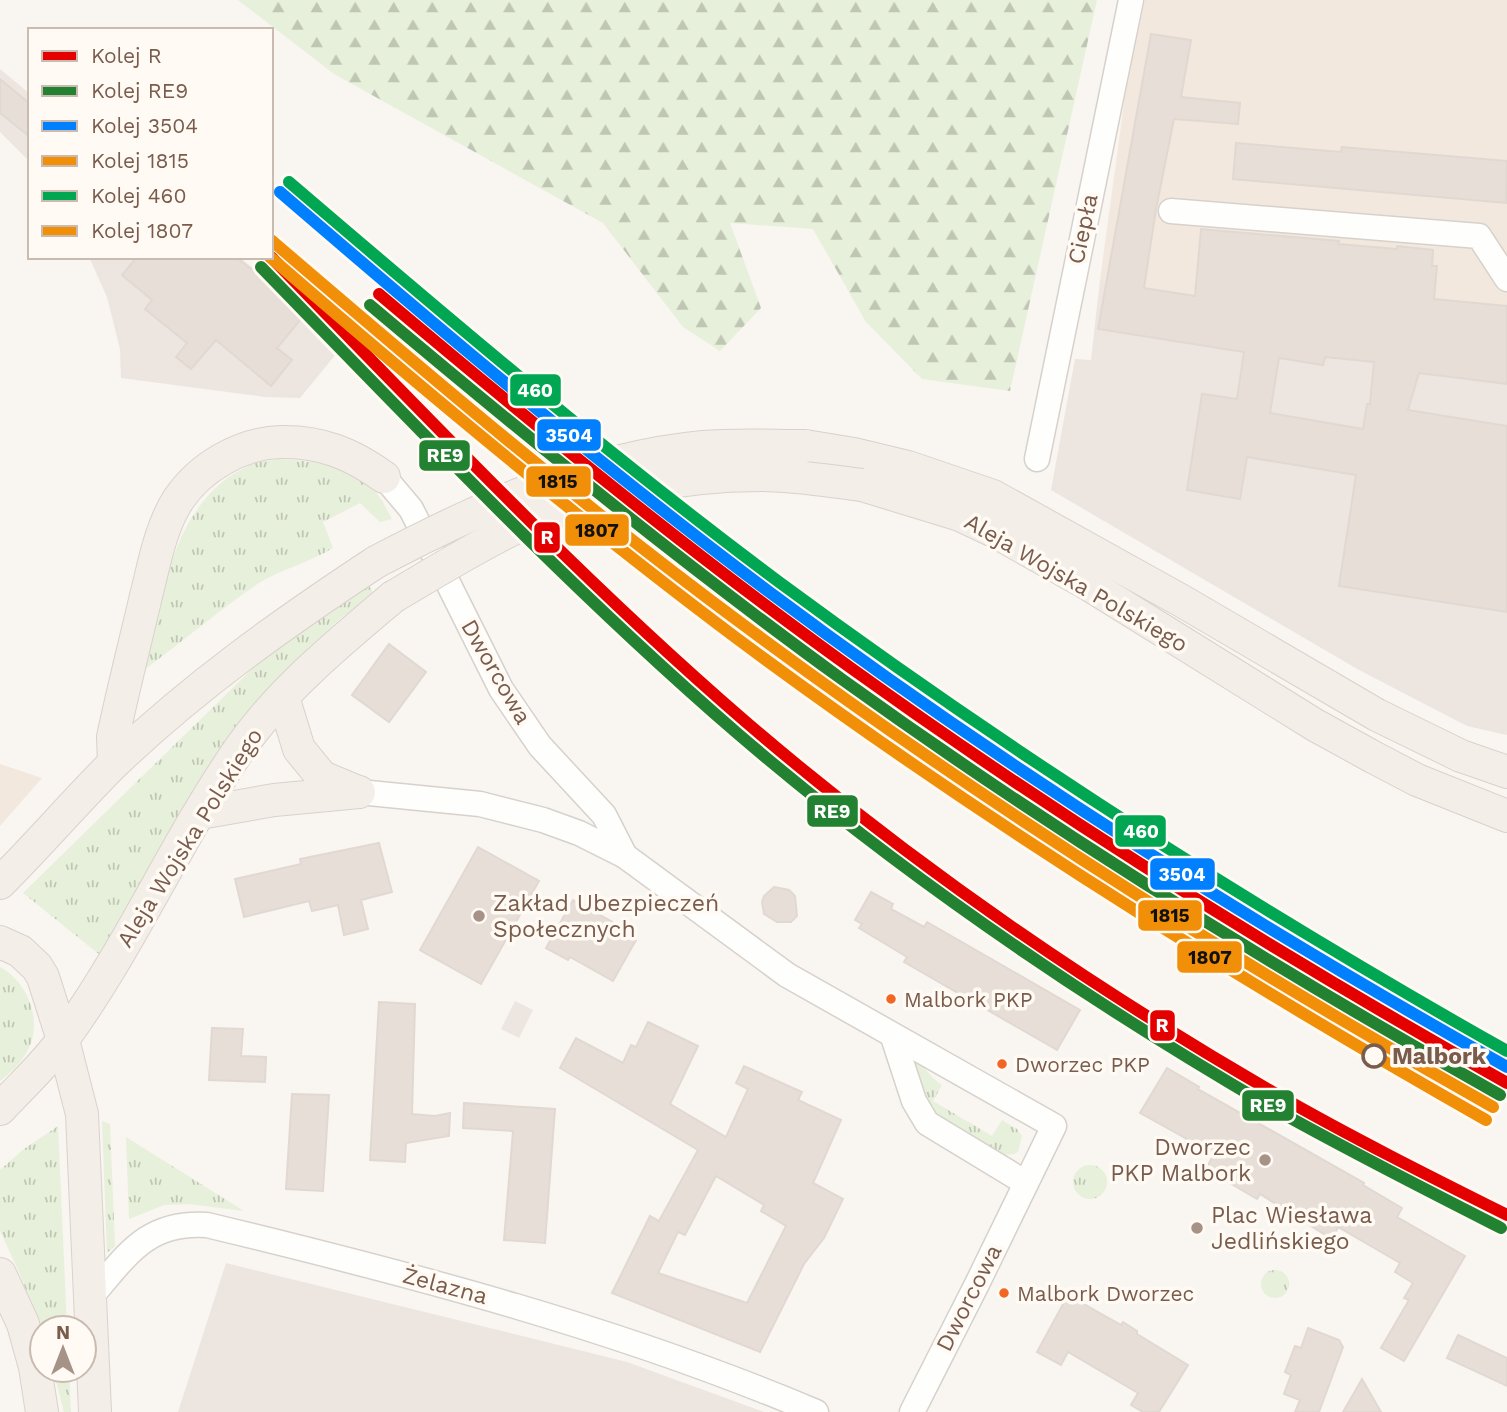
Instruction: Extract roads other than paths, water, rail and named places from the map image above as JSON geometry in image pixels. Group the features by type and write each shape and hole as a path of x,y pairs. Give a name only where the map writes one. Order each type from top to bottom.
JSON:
{"main road":[{"path":"114,763 113,737 155,561 168,520 186,490 198,477 222,460 248,447 270,442 305,441 335,449 362,461 384,477"},
{"name":"Aleja Wojska Polskiego","path":"0,883 114,763 234,659 376,562 444,526 534,488 612,464 704,447 804,446 854,454 908,467 993,496 1171,595 1377,715 1461,756 1507,772"},
{"name":"Aleja Wojska Polskiego","path":"0,1109 63,1040 107,973 242,745 283,697 393,597 514,529 603,496 653,485 737,475 764,475 862,485 960,515 1088,584 1373,758 1417,780 1507,816"},
{"path":"283,697 299,749 322,777 359,792"},
{"path":"200,813 274,800 359,792"},
{"path":"0,942 20,951 37,967 49,990 82,1114 95,1412"},
{"path":"0,1274 23,1324 35,1367 42,1412"}],"street":[{"name":"Ciepła","path":"1037,459 1131,0"},
{"path":"1171,211 1479,236 1507,279"},
{"name":"Dworcowa","path":"384,477 411,509 500,689 540,746 604,815 625,856"},
{"name":"Dworcowa","path":"359,792 480,804 512,811 579,833 625,856 787,975 1054,1126 912,1412"},
{"path":"893,1037 914,1101 927,1123 1026,1183"},
{"name":"Żelazna","path":"89,1299 144,1240 163,1230 187,1224 207,1225 338,1257 531,1310 675,1356 816,1412"}],"rail line":[{"name":"460","path":"289,182 592,436 716,534 867,646 1045,769 1227,886 1507,1051"},
{"name":"3504","path":"280,192 582,446 705,543 857,656 1038,781 1223,900 1507,1067"},
{"name":"1815","path":"273,242 564,486 684,580 835,692 1018,818 1206,938 1493,1107"},
{"name":"1807","path":"272,259 557,499 675,592 825,703 1009,829 1198,950 1486,1120"},
{"name":"R","path":"273,259 445,436 623,611 746,722 871,824 1069,966 1206,1053 1333,1126 1507,1215"},
{"name":"RE9","path":"261,267 435,446 613,621 737,733 863,835 994,931 1130,1022 1326,1138 1501,1228"},
{"name":"R","path":"379,294 671,533 790,624 930,724 1173,885 1339,986 1507,1083"},
{"name":"RE9","path":"370,305 662,544 843,680 923,736 1166,897 1332,998 1500,1095"}],"place":[{"name":"Zakład Ubezpieczeń Społecznych","path":"479,916"},
{"name":"Malbork PKP","path":"891,999"},
{"name":"Malbork","path":"1374,1056"},
{"name":"Dworzec PKP","path":"1002,1064"},
{"name":"Dworzec PKP Malbork","path":"1265,1160"},
{"name":"Plac Wiesława Jedlińskiego","path":"1197,1228"},
{"name":"Malbork Dworzec","path":"1004,1293"}]}
